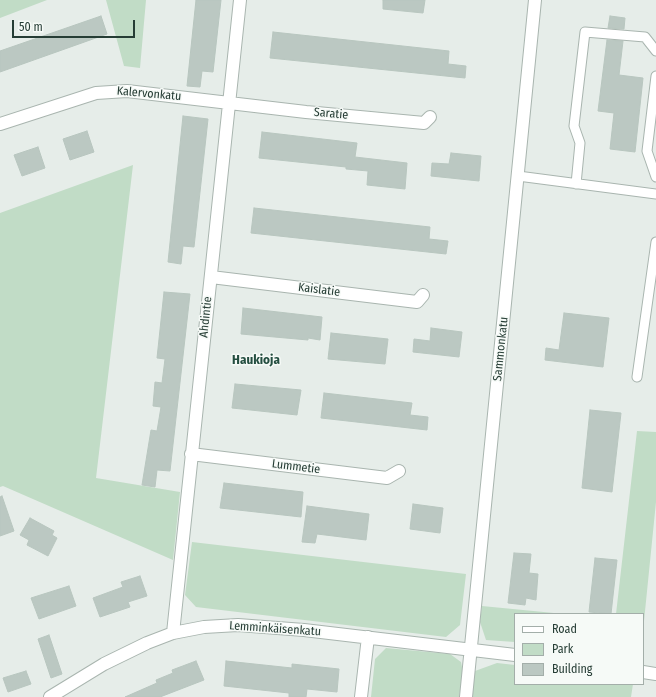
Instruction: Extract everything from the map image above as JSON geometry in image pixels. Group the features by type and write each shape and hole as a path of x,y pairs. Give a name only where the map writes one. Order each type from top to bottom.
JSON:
{"street":[{"name":"Ahdintie","path":"172,633 240,0"},
{"name":"Sammonkatu","path":"466,697 472,649 535,0"},
{"name":"Kalervonkatu","path":"0,124 96,93 108,91 127,91 230,102"},
{"name":"Saratie","path":"230,102 306,112 424,123 430,117"},
{"name":"Kaislatie","path":"211,277 417,302 423,295"},
{"name":"Lummetie","path":"191,454 387,478 399,471"},
{"name":"Lemminkäisenkatu","path":"50,697 104,664 147,643 172,633 204,627 238,625 304,630 514,655"},
{"path":"361,697 368,637"},
{"path":"644,672 656,674"}],"lane":[{"path":"576,184 580,143 574,126 585,32 645,37 656,51"},
{"path":"656,76 647,151 656,177"},
{"path":"518,176 656,194"},
{"path":"637,377 656,242"}],"green space":[{"path":"0,0 47,0 0,18"},
{"path":"106,0 146,0 140,68 124,66"},
{"path":"133,165 96,478 180,492 173,560 3,486 0,487 0,213"},
{"path":"637,431 656,432 656,502 644,621 644,613 616,613"},
{"path":"192,542 466,574 460,625 446,637 196,607 185,595"},
{"path":"482,606 554,613 514,613 514,642 486,640 480,622"},
{"path":"386,648 450,654 461,662 463,672 459,697 371,697 375,659"},
{"path":"497,663 514,665 514,685 633,685 631,697 472,697 475,671"}],"building":[{"path":"196,0 221,0 213,72 202,71 200,87 187,86"},
{"path":"383,0 425,0 423,13 383,9"},
{"path":"101,16 107,34 0,72 0,51"},
{"path":"610,16 625,18 624,29 608,28"},
{"path":"273,32 449,51 448,64 466,66 465,78 270,58"},
{"path":"607,40 623,41 619,75 643,78 635,152 610,149 614,113 598,111"},
{"path":"183,116 208,119 194,247 183,246 181,264 168,262"},
{"path":"87,131 94,152 70,160 63,139"},
{"path":"262,132 357,143 355,157 407,163 405,189 367,185 368,171 346,169 346,167 259,158"},
{"path":"38,147 45,168 22,176 14,155"},
{"path":"451,153 481,156 479,181 431,176 432,163 449,164"},
{"path":"254,208 430,227 429,239 448,241 446,254 251,233"},
{"path":"164,292 190,294 170,471 157,470 155,487 142,485 151,430 157,431 161,407 153,406 155,382 162,383 165,359 157,358"},
{"path":"243,308 322,317 320,340 241,334"},
{"path":"564,313 609,318 603,367 545,360 546,348 559,350"},
{"path":"431,328 462,332 459,357 413,352 414,339 430,341"},
{"path":"331,333 388,339 385,364 328,359"},
{"path":"235,384 301,390 297,415 232,408"},
{"path":"324,393 412,403 410,415 428,417 427,430 321,418"},
{"path":"590,410 621,413 612,492 582,488"},
{"path":"224,483 303,492 301,517 220,508"},
{"path":"2,496 14,531 0,536 0,497"},
{"path":"413,504 443,508 440,533 410,529"},
{"path":"307,506 369,514 366,540 317,534 315,543 302,542"},
{"path":"30,518 54,531 52,535 57,538 48,556 27,545 29,540 20,535"},
{"path":"514,553 531,554 529,573 538,574 536,600 526,598 525,605 508,603"},
{"path":"595,558 617,560 611,613 589,612"},
{"path":"140,576 147,596 128,602 130,607 100,617 93,598 123,587 121,582"},
{"path":"69,586 76,606 39,619 31,598"},
{"path":"49,635 62,674 51,678 38,639"},
{"path":"196,661 204,680 160,697 125,697 157,683 156,680 173,673 172,670"},
{"path":"226,661 292,668 292,664 339,669 337,692 307,689 306,697 289,697 289,693 224,686"},
{"path":"26,671 31,684 8,692 3,678"}],"district":[{"name":"Haukioja","path":"256,360"}]}
